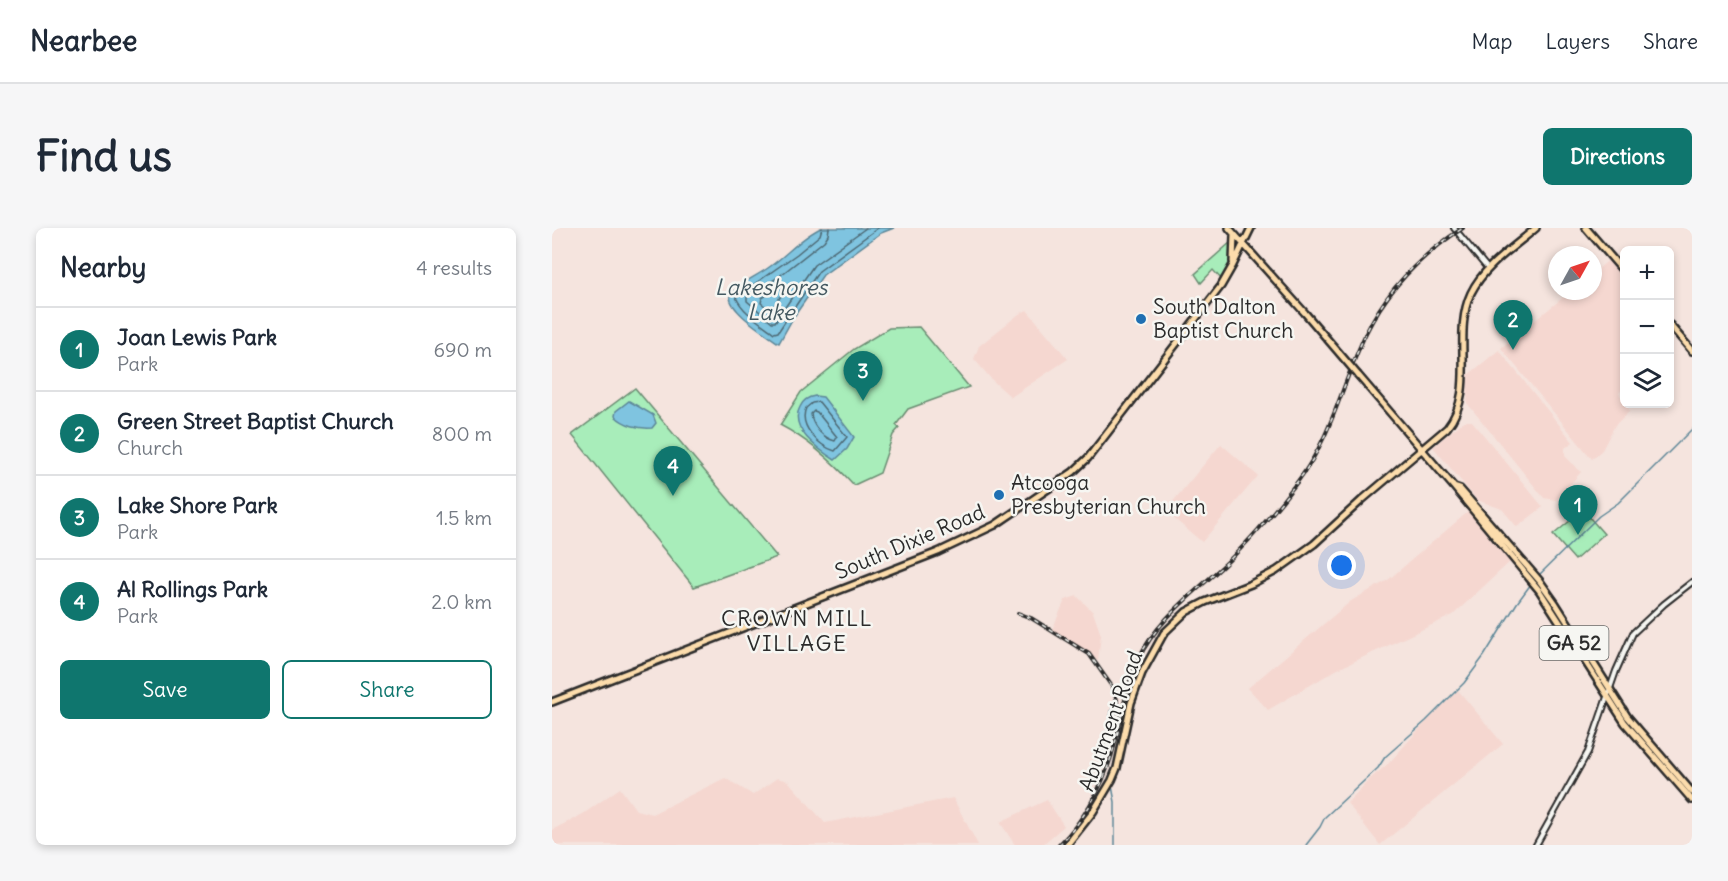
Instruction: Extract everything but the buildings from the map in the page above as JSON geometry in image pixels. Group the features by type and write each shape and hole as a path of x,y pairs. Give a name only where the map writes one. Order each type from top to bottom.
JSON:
{"main road":[{"name":"South Dixie Road","path":"552,702 938,552 995,525 1072,472 1088,458 1221,286 1251,228"},
{"name":"Abutment Road","path":"1067,845 1093,812 1112,780 1131,704 1142,673 1164,633 1186,612 1276,571 1305,550 1447,428 1459,407 1462,392 1462,340 1465,313 1471,294 1488,270 1536,228"},
{"path":"1586,228 1620,267"},
{"path":"1232,268 1231,231 1240,229"},
{"name":"GA 52","path":"1231,231 1544,587 1625,723 1692,800"},
{"path":"1674,330 1692,351"},
{"name":"GA 52","path":"1608,694 1692,792"}],"street":[{"path":"1454,228 1488,270"},
{"path":"1536,845 1588,752 1608,694 1633,633 1692,582"}],"shaded area":[{"path":"1610,259 1620,272 1620,408 1628,408 1630,411 1615,425 1602,450 1592,459 1501,348 1560,300 1602,300 1602,266"},
{"path":"1027,310 1068,359 1011,397 974,359 979,346"},
{"path":"1499,350 1573,442 1565,448 1565,456 1581,472 1556,500 1544,498 1467,403 1468,375"},
{"path":"1464,421 1472,421 1543,507 1517,527 1502,509 1477,500 1433,447"},
{"path":"1221,444 1258,476 1202,542 1165,511"},
{"path":"1469,511 1512,560 1453,615 1336,670 1268,710 1248,688 1351,601 1388,580"},
{"path":"1077,596 1093,612 1101,635 1098,661 1052,630 1065,600"},
{"path":"1458,690 1503,744 1380,845 1347,803 1389,763"},
{"path":"725,778 753,795 777,778 788,781 825,823 953,798 978,845 552,845 552,830 583,814 620,788 636,810 652,814"},
{"path":"1047,800 1064,826 1042,845 1015,845 1000,822"}],"green space":[{"path":"1232,241 1230,264 1222,280 1213,270 1201,283 1195,274"},
{"path":"919,327 969,387 908,409 896,425 899,428 893,435 880,473 854,485 820,452 801,437 780,425 801,392 854,349 889,328"},
{"path":"635,388 777,557 694,587 572,435"},
{"path":"1583,510 1604,534 1575,560 1553,535"}],"water":[{"name":"Lakeshores Lake","path":"821,228 894,228 881,233 823,275 793,318 779,343 741,315 731,302 730,296 807,236"},
{"path":"815,396 823,397 854,437 847,449 835,460 807,438 798,423 797,415 801,405 806,399"},
{"path":"629,401 653,415 656,423 652,428 632,426 615,416 616,411"}],"waterway":[{"path":"1539,575 1599,516 1618,503 1692,429"},
{"path":"1306,845 1325,817 1464,683 1531,584"},
{"path":"1103,760 1113,703"},
{"path":"1112,786 1115,802 1115,845"}],"railway":[{"path":"1059,845 1079,822 1101,785 1115,743 1130,680 1146,646 1176,609 1253,536 1298,481 1320,446 1366,333 1385,301 1420,261 1463,228"},
{"path":"1018,613 1031,618 1089,654 1113,688 1117,700 1117,712"}],"place":[{"name":"South Dalton Baptist Church","path":"1141,319"},
{"name":"Green Street Baptist Church","path":"1513,350"},
{"name":"Lake Shore Park","path":"863,401"},
{"name":"Atcooga Presbyterian Church","path":"999,495"},
{"name":"Al Rollings Park","path":"673,496"},
{"name":"Joan Lewis Park","path":"1578,535"}],"district":[{"name":"CROWN MILL VILLAGE","path":"797,630"}]}
